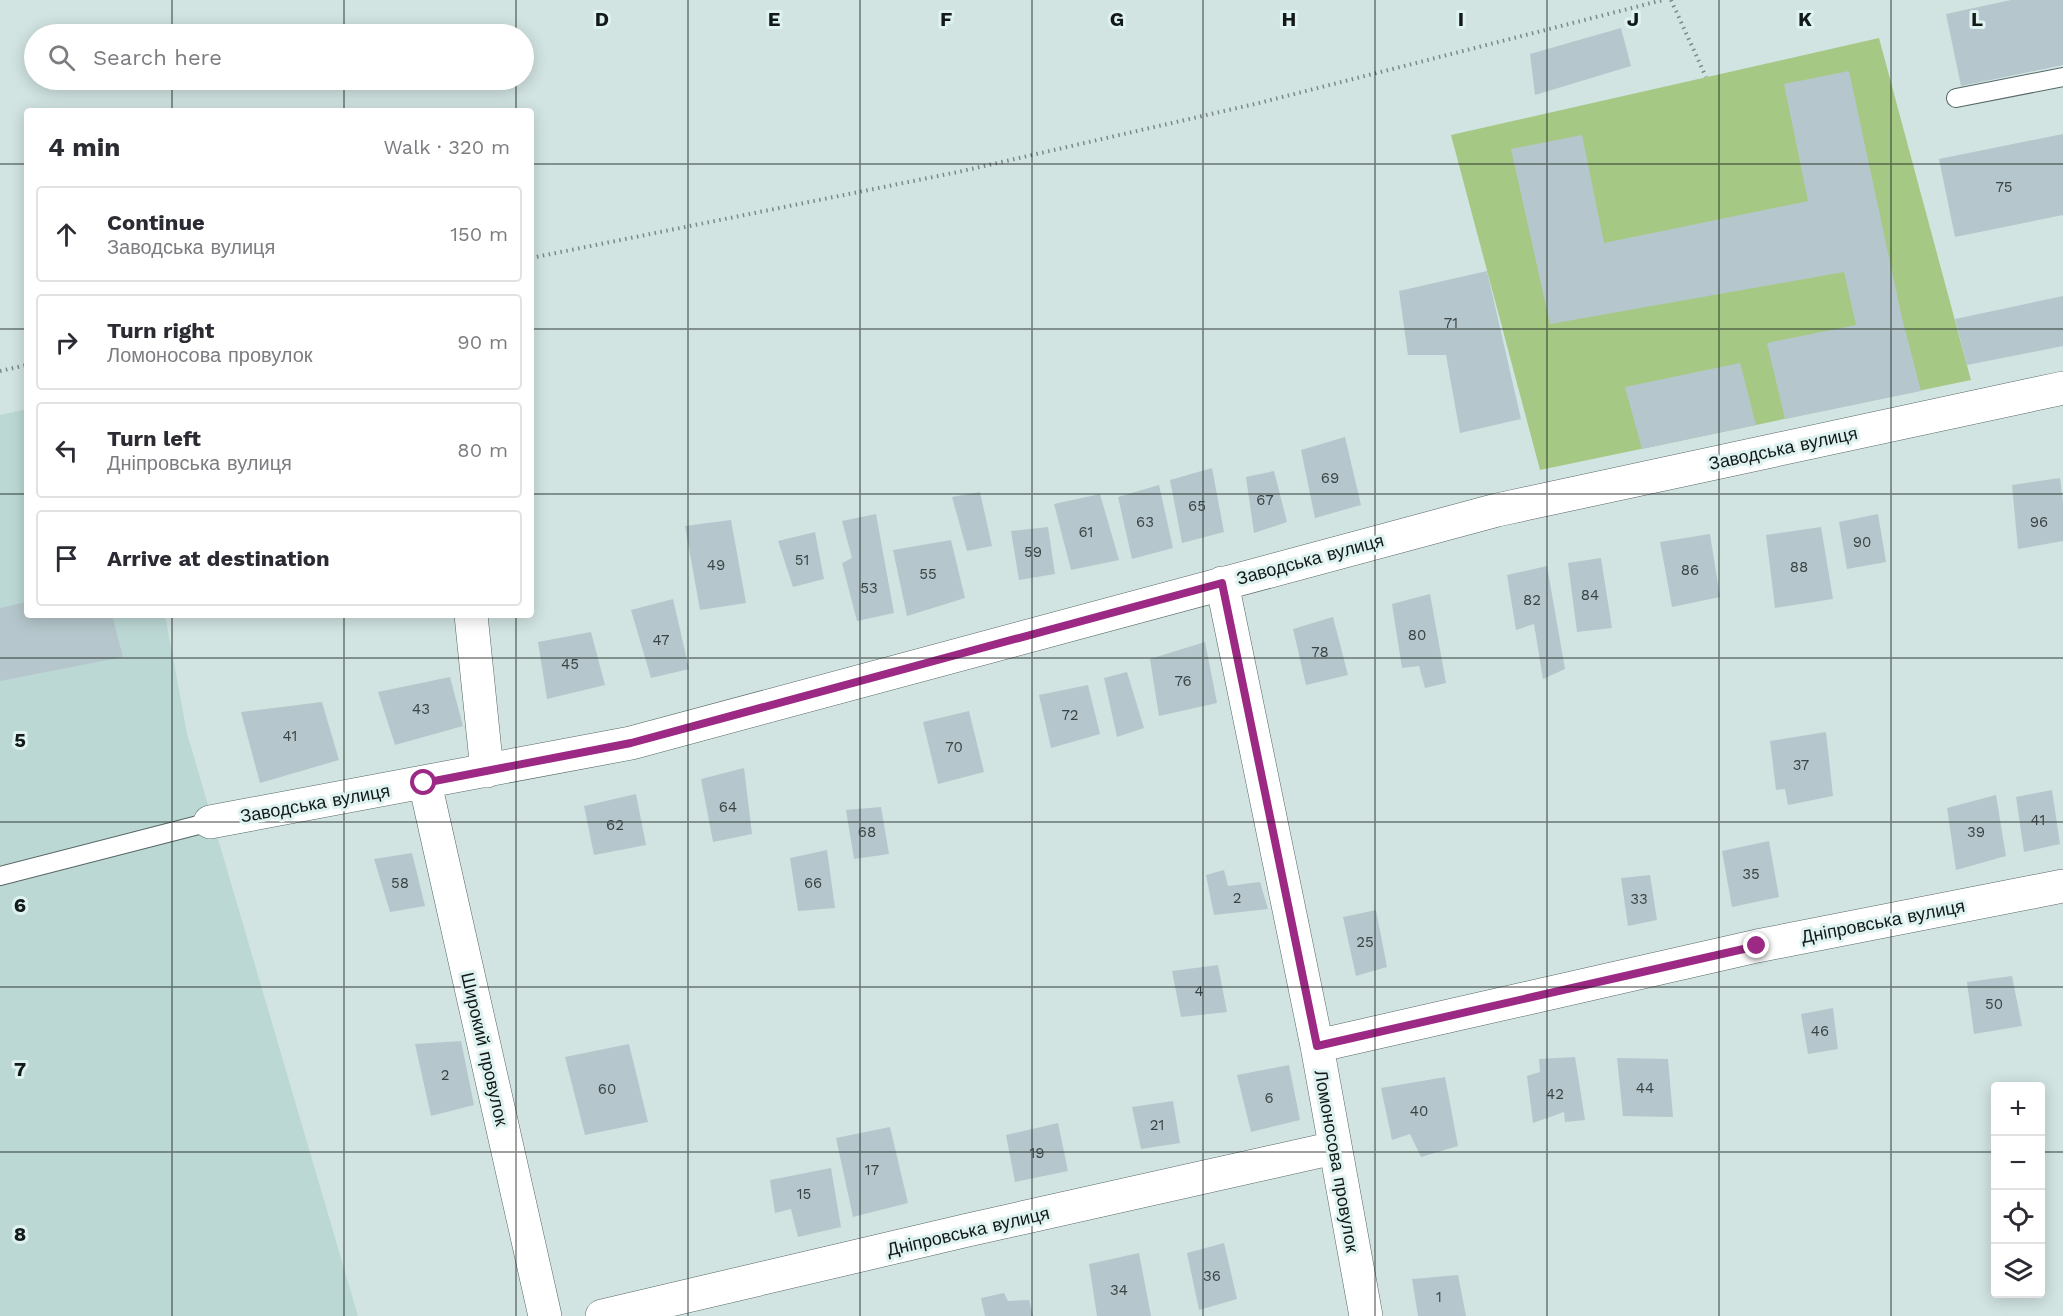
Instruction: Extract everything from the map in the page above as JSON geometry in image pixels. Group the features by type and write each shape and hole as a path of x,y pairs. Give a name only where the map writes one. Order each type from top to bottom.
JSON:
{"street":[{"name":"Заводська вулиця","path":"210,822 631,743 1497,510 2063,388"},
{"name":"Ломоносова провулок","path":"1222,583 1317,1046 1366,1316"},
{"path":"471,618 487,771"},
{"name":"Широкий провулок","path":"424,783 545,1316"},
{"name":"Дніпровська вулиця","path":"1317,1046 1757,946 2063,886"},
{"name":"Дніпровська вулиця","path":"602,1316 1334,1148"}],"lane":[{"path":"1956,98 2063,76"},
{"path":"0,876 210,822"}],"path":[{"path":"534,257 958,172 1247,106 1663,0"},
{"path":"1671,0 1706,77"},
{"path":"0,371 24,366"}],"shaded area":[{"path":"24,410 24,618 166,618 187,733 358,1316 0,1316 0,415"}],"green space":[{"path":"1879,38 1971,380 1540,470 1451,135"}],"building":[{"path":"2011,0 2063,0 2063,65 1961,86 1946,14"},
{"path":"1621,28 1631,66 1535,95 1530,54"},
{"path":"1849,71 1902,318 1921,391 1785,419 1767,343 1856,325 1844,272 1550,324 1511,149 1582,135 1604,243 1808,201 1784,84"},
{"path":"2063,134 2063,215 1955,237 1939,159"},
{"path":"1487,271 1521,419 1460,433 1446,355 1408,355 1399,291"},
{"path":"2063,296 2063,346 1967,365 1955,319"},
{"path":"1740,363 1756,425 1642,449 1625,387"},
{"path":"1345,437 1361,505 1315,518 1301,450"},
{"path":"1212,468 1224,532 1182,543 1170,480"},
{"path":"1274,471 1287,522 1254,533 1246,477"},
{"path":"2060,478 2063,503 2063,541 2018,549 2012,485"},
{"path":"1159,485 1173,548 1132,559 1118,497"},
{"path":"980,492 992,546 967,551 952,497"},
{"path":"1100,494 1119,560 1071,570 1054,504"},
{"path":"876,514 894,613 857,621 842,563 852,558 842,521"},
{"path":"1878,514 1886,562 1847,569 1839,522"},
{"path":"731,520 746,603 700,610 685,526"},
{"path":"1048,527 1055,574 1019,580 1011,531"},
{"path":"1821,527 1833,599 1775,608 1766,535"},
{"path":"815,532 824,579 793,587 778,541"},
{"path":"1710,534 1720,597 1672,607 1660,542"},
{"path":"951,540 965,598 907,616 893,550"},
{"path":"1601,558 1612,628 1577,632 1568,563"},
{"path":"1547,566 1565,669 1543,679 1534,624 1516,630 1507,575"},
{"path":"1430,594 1446,683 1425,688 1419,666 1402,668 1392,604"},
{"path":"673,599 689,669 651,678 631,610"},
{"path":"24,603 24,618 113,618 123,657 0,681 0,608"},
{"path":"1333,617 1348,675 1306,685 1293,629"},
{"path":"591,632 605,685 547,699 538,642"},
{"path":"1205,642 1217,703 1159,716 1150,659"},
{"path":"1127,672 1144,728 1117,737 1104,678"},
{"path":"450,677 463,726 395,745 378,692"},
{"path":"1088,685 1100,734 1051,748 1039,695"},
{"path":"322,702 339,760 260,783 241,712"},
{"path":"969,711 984,772 938,784 923,722"},
{"path":"1826,732 1833,796 1788,805 1785,789 1776,790 1770,741"},
{"path":"744,768 752,834 713,842 701,779"},
{"path":"2052,790 2060,844 2024,852 2016,797"},
{"path":"636,794 646,845 594,855 584,806"},
{"path":"1996,795 2006,856 1956,870 1947,808"},
{"path":"881,807 889,854 854,859 846,810"},
{"path":"1769,841 1779,897 1732,907 1722,851"},
{"path":"827,850 835,908 798,911 790,858"},
{"path":"412,853 425,906 390,912 374,859"},
{"path":"1224,870 1228,886 1260,882 1268,909 1214,915 1206,875"},
{"path":"1650,875 1657,920 1628,926 1621,878"},
{"path":"1376,910 1387,967 1356,976 1343,917"},
{"path":"1218,965 1227,1012 1181,1017 1172,971"},
{"path":"2012,976 2022,1026 1974,1034 1967,982"},
{"path":"1833,1008 1838,1049 1808,1054 1801,1014"},
{"path":"461,1041 474,1105 431,1116 415,1044"},
{"path":"629,1044 648,1122 585,1135 565,1057"},
{"path":"1575,1057 1585,1120 1565,1122 1564,1112 1533,1123 1527,1076 1540,1072 1539,1059"},
{"path":"1617,1058 1668,1059 1673,1117 1623,1116"},
{"path":"1289,1065 1300,1120 1251,1132 1237,1075"},
{"path":"1445,1077 1458,1146 1421,1157 1410,1134 1392,1140 1381,1088"},
{"path":"1173,1101 1180,1143 1141,1149 1132,1107"},
{"path":"1058,1123 1068,1171 1015,1182 1006,1135"},
{"path":"890,1127 908,1203 853,1217 836,1138"},
{"path":"831,1168 841,1227 798,1237 791,1209 775,1213 770,1180"},
{"path":"1224,1243 1237,1299 1199,1310 1187,1253"},
{"path":"1139,1253 1151,1316 1097,1316 1089,1264"},
{"path":"1458,1275 1466,1316 1418,1316 1412,1279"},
{"path":"1004,1293 1008,1301 1029,1300 1033,1316 985,1316 981,1298"}],"route":[{"path":"424,783 631,743 1222,583 1317,1046 1757,946"}]}
